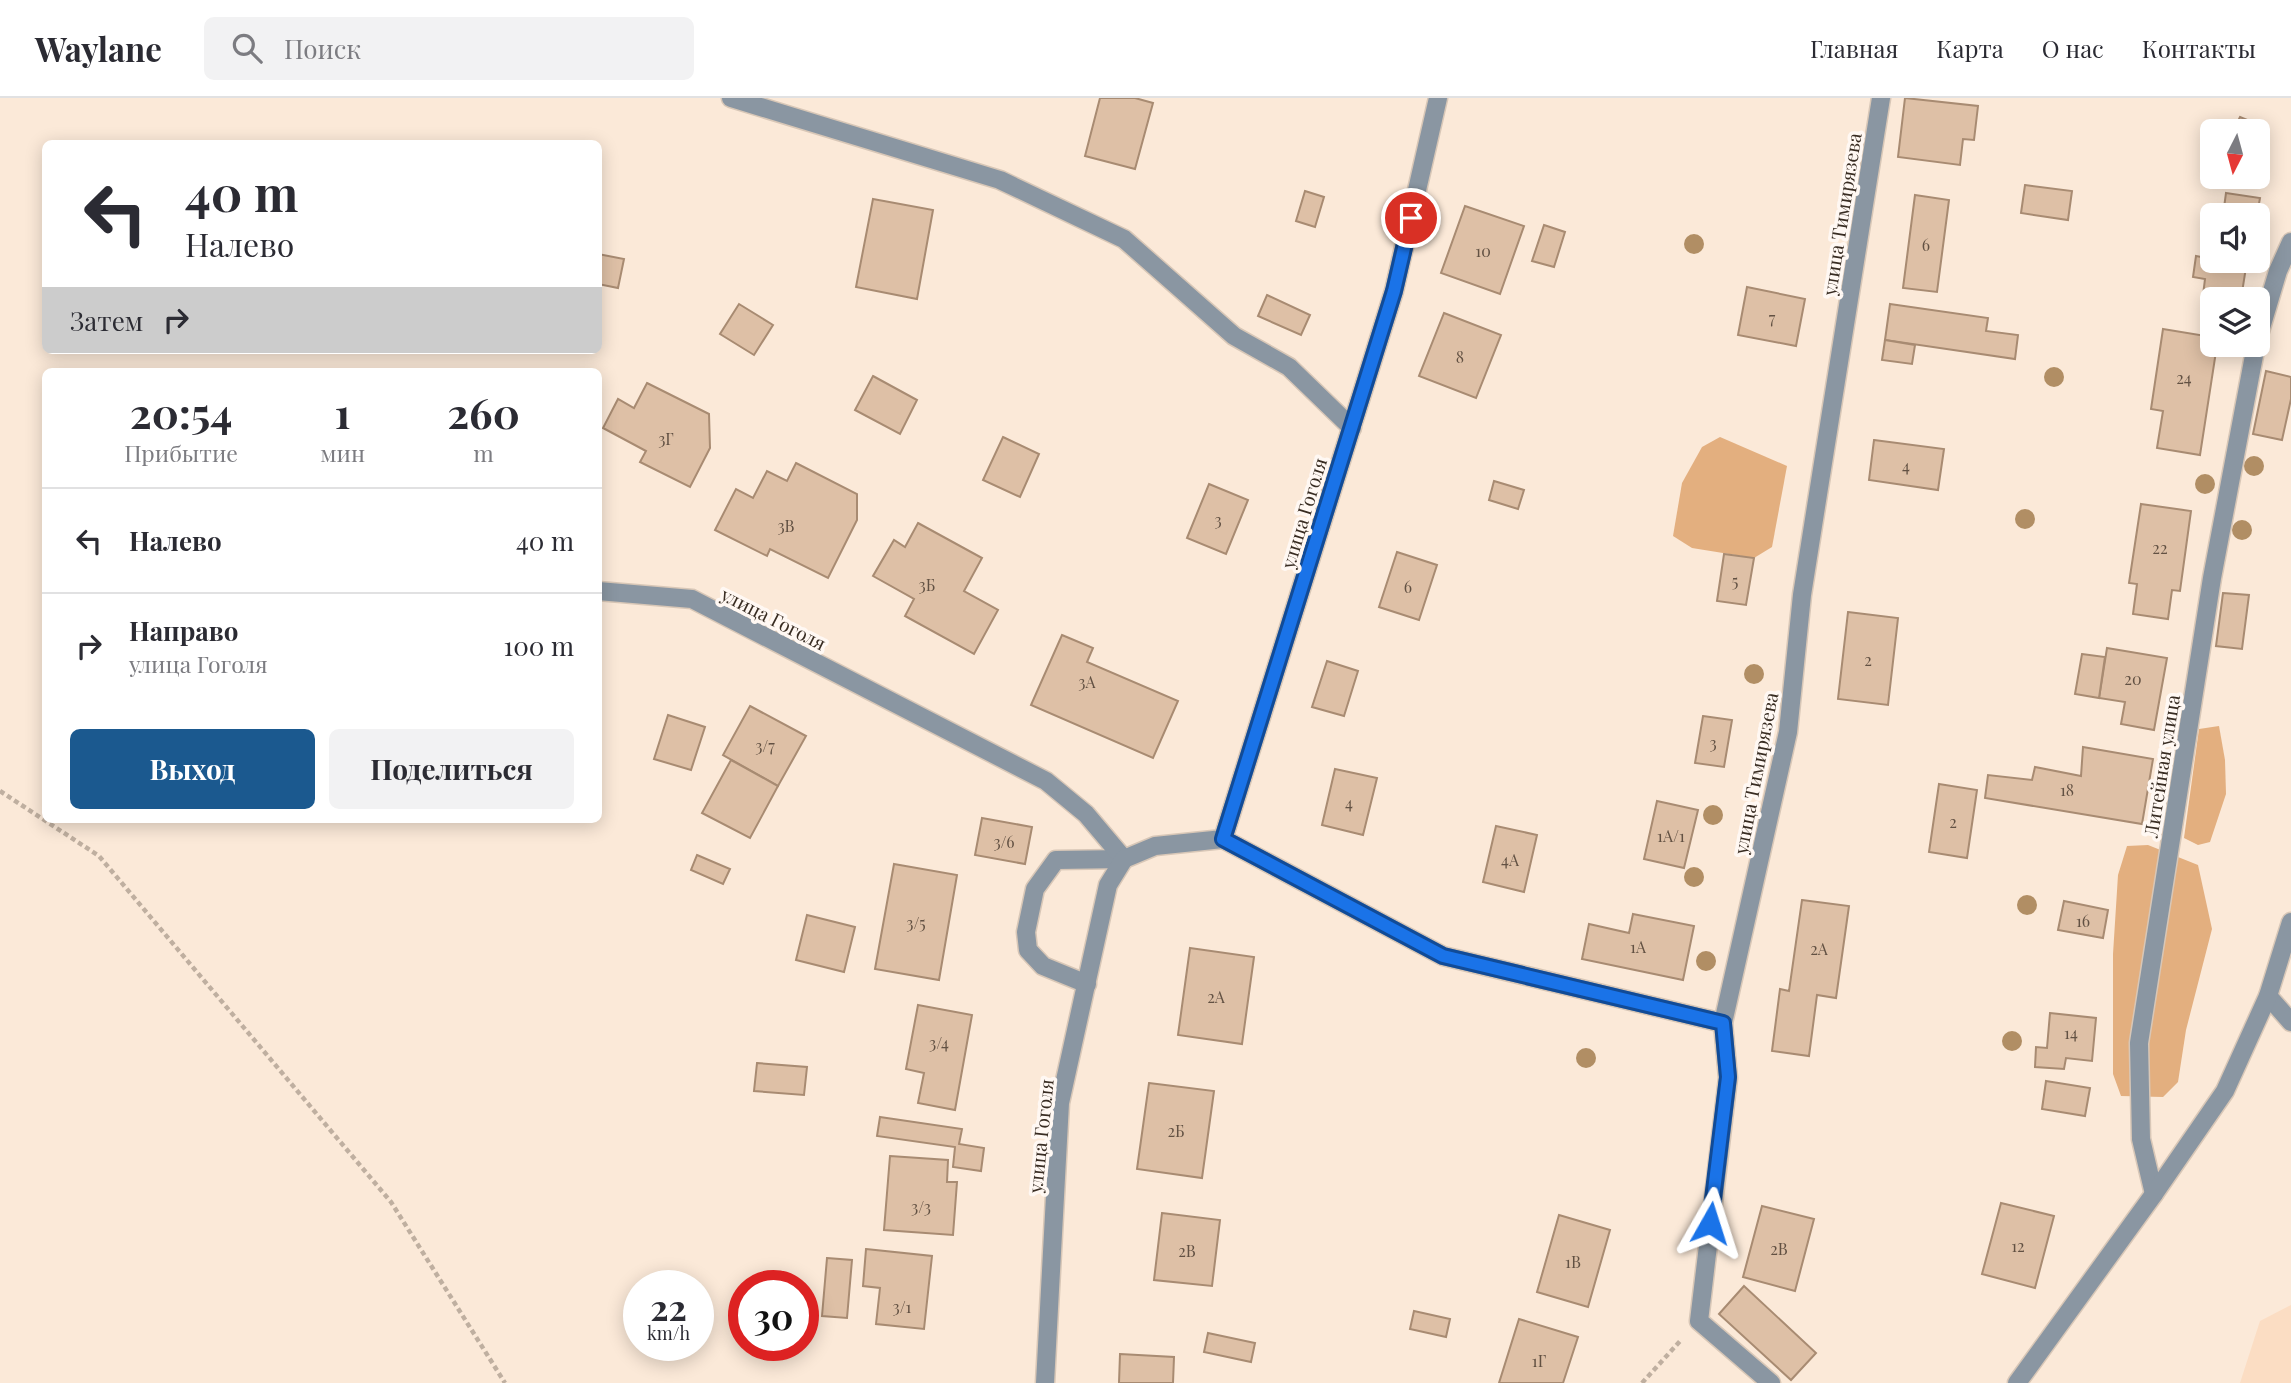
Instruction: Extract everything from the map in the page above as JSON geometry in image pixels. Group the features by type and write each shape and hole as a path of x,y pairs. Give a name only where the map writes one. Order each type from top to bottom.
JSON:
{"street":[{"path":"731,98 1000,180 1124,239 1234,336 1289,367 1352,428"},
{"name":"улица Гоголя","path":"1223,839 1394,291 1438,98"},
{"name":"улица Тимирязева","path":"1699,1321 1728,1077 1723,1023 1788,732 1802,595 1881,98"},
{"path":"2270,298 2291,242"},
{"name":"Литейная улица","path":"2154,1194 2141,1139 2139,1043 2212,578 2254,357"},
{"name":"улица Гоголя","path":"602,591 692,599 1046,781 1086,814 1124,859 1108,885 1060,1103 1045,1383"},
{"path":"1087,984 1042,966 1028,950 1026,932 1035,889 1056,860 1124,859 1154,846 1223,839 1443,956 1723,1023"},
{"path":"2017,1383 2225,1091 2268,996 2291,922"},
{"path":"2268,996 2291,1022"},
{"path":"1699,1321 1771,1383"}],"path":[{"path":"0,791 42,819"},
{"path":"49,823 99,856 391,1202 505,1383"},
{"path":"1642,1383 1699,1321"}],"shaded area":[{"path":"1720,437 1787,466 1772,547 1754,558 1692,548 1673,536 1682,483 1702,447"},
{"path":"2219,726 2225,760 2226,794 2210,842 2198,845 2184,838 2199,729"},
{"path":"2148,845 2198,865 2212,929 2186,1030 2178,1082 2163,1097 2121,1096 2113,1074 2113,954 2118,875 2127,846"},
{"path":"2291,1305 2291,1383 2240,1383 2260,1321"}],"building":[{"path":"1100,98 1135,98 1153,103 1135,169 1085,156"},
{"path":"1905,98 1978,106 1974,140 1963,139 1960,165 1898,157"},
{"path":"2025,185 2072,191 2068,220 2021,213"},
{"path":"1305,191 1324,197 1315,227 1296,221"},
{"path":"2226,193 2260,198 2259,203 2225,203"},
{"path":"1915,195 1949,200 1937,292 1903,288"},
{"path":"873,199 933,210 917,299 856,287"},
{"path":"1465,206 1524,226 1500,294 1441,273"},
{"path":"1544,225 1565,232 1554,267 1532,261"},
{"path":"602,255 624,259 618,288 602,285"},
{"path":"2196,256 2200,257 2200,273 2245,273 2243,287 2204,287 2205,279 2193,277"},
{"path":"1747,287 1805,299 1796,346 1738,335"},
{"path":"1267,295 1310,315 1301,335 1258,316"},
{"path":"739,304 773,325 754,355 720,334"},
{"path":"1890,304 1988,318 1986,331 2018,335 2015,359 1885,340"},
{"path":"1444,313 1501,335 1476,398 1419,376"},
{"path":"2163,329 2200,335 2200,357 2215,357 2200,455 2157,448 2163,411 2151,409"},
{"path":"1885,340 1915,345 1912,364 1882,360"},
{"path":"2266,371 2291,377 2291,399 2282,440 2253,434"},
{"path":"873,376 917,400 900,434 855,410"},
{"path":"647,383 709,414 710,448 690,487 640,462 646,451 603,428 618,399 634,408"},
{"path":"1003,437 1039,454 1020,497 983,480"},
{"path":"1874,440 1944,449 1938,490 1869,480"},
{"path":"796,463 857,494 857,520 828,578 770,549 767,556 715,530 736,489 753,498 767,471 787,481"},
{"path":"1494,481 1524,490 1518,509 1489,500"},
{"path":"1209,484 1248,500 1226,554 1187,538"},
{"path":"2141,504 2191,511 2180,591 2172,590 2168,619 2133,614 2137,584 2129,583"},
{"path":"918,523 982,558 964,591 998,610 974,654 905,616 914,599 873,576 894,540 905,547"},
{"path":"1397,552 1437,565 1419,620 1379,607"},
{"path":"1724,554 1754,558 1746,605 1717,601"},
{"path":"2223,593 2249,595 2242,649 2216,646"},
{"path":"1848,612 1898,618 1888,705 1838,699"},
{"path":"1062,635 1093,648 1087,662 1178,701 1153,758 1031,705"},
{"path":"2107,648 2167,658 2154,730 2121,724 2125,702 2099,698"},
{"path":"2082,654 2105,657 2099,698 2075,694"},
{"path":"1327,661 1358,671 1344,716 1312,707"},
{"path":"750,706 806,736 778,786 723,755"},
{"path":"668,715 705,727 691,770 654,759"},
{"path":"1703,716 1732,720 1724,767 1695,763"},
{"path":"2083,747 2153,759 2142,824 1985,798 1988,775 2032,780 2035,767 2081,776"},
{"path":"731,760 778,786 750,838 702,813"},
{"path":"1335,769 1377,778 1363,835 1322,825"},
{"path":"1939,784 1977,790 1967,858 1929,852"},
{"path":"1657,801 1698,810 1684,868 1644,859"},
{"path":"982,818 1032,827 1025,864 975,855"},
{"path":"1496,826 1537,835 1524,892 1483,882"},
{"path":"697,855 730,869 723,884 691,870"},
{"path":"894,864 957,875 939,980 875,969"},
{"path":"1802,900 1849,906 1836,998 1817,995 1809,1056 1772,1051 1780,989 1789,991"},
{"path":"2064,901 2108,910 2103,938 2058,930"},
{"path":"1633,914 1694,926 1683,980 1582,959 1589,924 1629,933"},
{"path":"807,915 855,927 844,972 796,960"},
{"path":"1190,948 1254,957 1242,1044 1178,1035"},
{"path":"918,1005 972,1015 955,1110 918,1103 924,1073 906,1069"},
{"path":"2050,1013 2096,1018 2092,1061 2066,1058 2064,1069 2035,1067 2036,1047 2047,1048"},
{"path":"757,1063 807,1067 804,1095 754,1091"},
{"path":"2046,1081 2090,1088 2085,1116 2042,1109"},
{"path":"1149,1083 1214,1091 1202,1178 1137,1169"},
{"path":"880,1117 962,1129 959,1144 984,1148 981,1171 953,1167 955,1147 877,1136"},
{"path":"890,1156 948,1160 947,1182 957,1182 953,1235 884,1230"},
{"path":"2001,1203 2054,1216 2035,1288 1982,1274"},
{"path":"1762,1206 1814,1219 1795,1291 1743,1277"},
{"path":"1162,1213 1220,1220 1212,1286 1154,1280"},
{"path":"1559,1215 1610,1230 1588,1307 1537,1292"},
{"path":"866,1249 932,1256 924,1329 876,1324 880,1288 863,1286"},
{"path":"827,1258 852,1260 847,1318 822,1316"},
{"path":"1744,1286 1816,1353 1791,1380 1719,1314"},
{"path":"1414,1311 1450,1319 1446,1337 1410,1329"},
{"path":"1519,1319 1578,1337 1563,1383 1499,1383"},
{"path":"1208,1333 1255,1343 1251,1362 1204,1352"},
{"path":"1120,1354 1174,1357 1173,1383 1119,1383"}],"route":[{"path":"1411,218 1394,291 1223,839 1443,956 1723,1023 1728,1077 1710,1223"}]}
